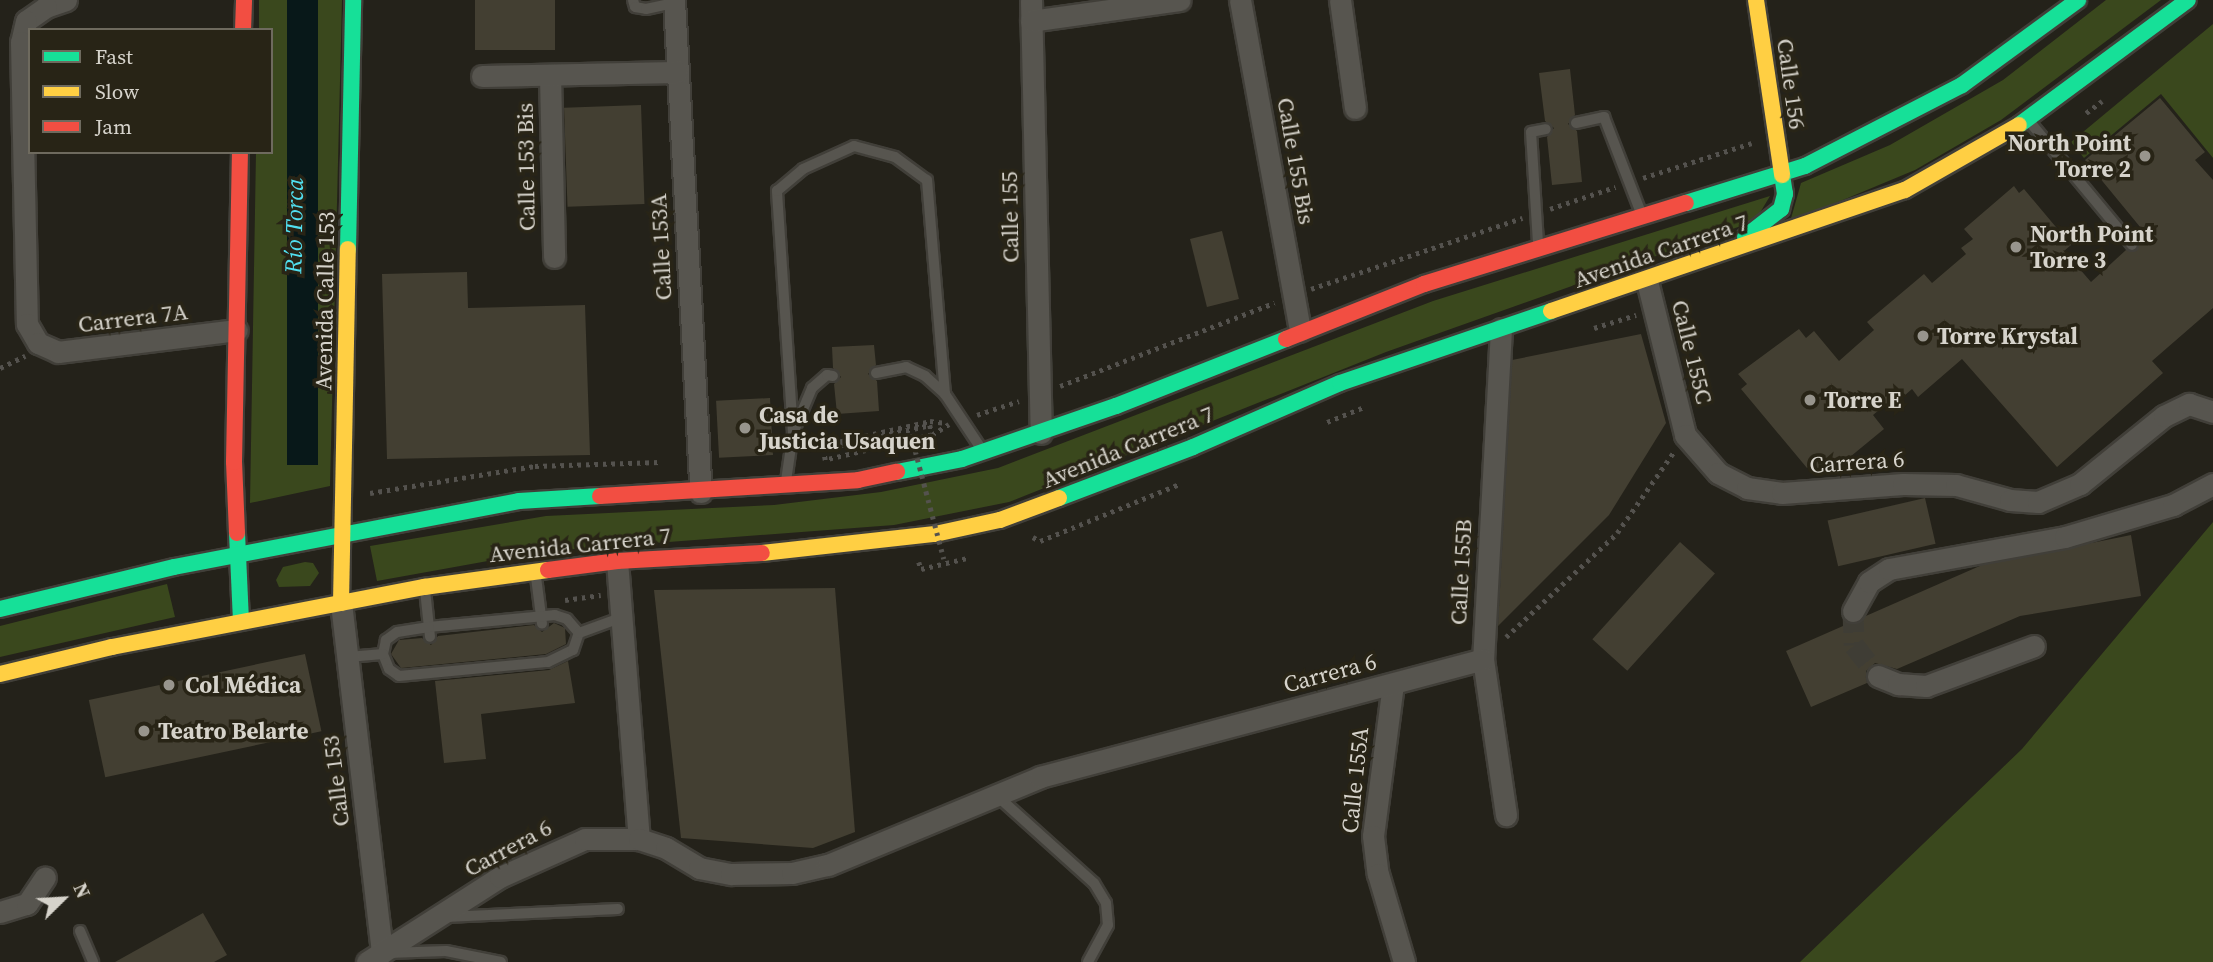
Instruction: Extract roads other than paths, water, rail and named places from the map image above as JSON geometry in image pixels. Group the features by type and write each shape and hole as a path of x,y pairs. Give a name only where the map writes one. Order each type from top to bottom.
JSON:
{"main road":[{"path":"243,0 243,28"},
{"name":"Avenida Calle 153","path":"341,603 353,0"},
{"name":"Calle 156","path":"1686,267 1770,222 1781,209 1785,194 1756,0"},
{"name":"Avenida Carrera 7","path":"0,609 86,585 519,501 786,487 858,480 984,452 1041,433 1424,284 1782,175 1847,148 1962,85 2078,0"},
{"name":"Avenida Carrera 7","path":"0,674 241,621 424,587 617,561 808,550 935,534 1000,520 1193,447 1340,383 1647,281 1905,190 1958,164 2028,120 2188,0"},
{"path":"240,154 237,330 241,621"}],"street":[{"name":"Carrera 7A","path":"66,0 26,21 21,42 23,298 27,324 38,343 58,352 84,352 237,330"},
{"path":"1031,10 1180,0"},
{"name":"Calle 155 Bis","path":"1240,0 1300,331"},
{"path":"1340,0 1355,108"},
{"name":"Calle 153A","path":"674,2 701,492"},
{"name":"Calle 155","path":"1031,10 1041,433"},
{"path":"482,76 677,72"},
{"name":"Calle 153 Bis","path":"550,75 554,257"},
{"name":"Calle 155C","path":"1647,281 1685,435"},
{"name":"Calle 155B","path":"1501,329 1482,659 1506,816"},
{"name":"Carrera 6","path":"1685,435 1718,473 1747,488 1782,493 1903,484 1956,485 2010,500 2038,502 2080,484 2164,416 2189,404 2213,412"},
{"path":"1853,611 1869,582 1889,569 2065,537 2173,505 2213,484"},
{"path":"617,561 639,839"},
{"name":"Calle 153","path":"341,603 374,958"},
{"path":"1878,676 1898,684 1926,686 2034,646"},
{"name":"Carrera 6","path":"374,958 443,917 500,877 549,852 585,839 639,839 666,848 699,868 731,874 792,873 828,865 1040,777 1482,659"},
{"name":"Calle 155A","path":"1393,684 1373,836 1378,874 1404,962"},
{"path":"0,912 27,904 46,877"}],"lane":[{"path":"633,0 635,7 646,9 674,2"},
{"path":"1576,123 1604,117 1642,216"},
{"path":"2028,120 2132,245"},
{"path":"1538,250 1538,213 1531,132 1546,129"},
{"path":"786,487 793,433 776,191 803,169 854,146 895,157 927,180 945,394"},
{"path":"876,373 906,367 925,376 945,394 984,452"},
{"path":"793,433 812,388 827,376 833,376"},
{"path":"535,571 541,620"},
{"path":"424,587 429,632"},
{"path":"579,633 622,617"},
{"path":"567,619 579,633 573,650 547,658 399,676 383,654 386,640 397,632 429,632 567,619"},
{"path":"348,657 383,654"},
{"path":"995,794 1094,883 1106,903 1108,925 1088,962"},
{"path":"443,917 618,909"},
{"path":"80,931 93,962"},
{"path":"374,958 446,951 501,962"}],"water":[{"name":"Río Torca","path":"287,0 318,0 318,465 287,465"}],"tunnel":[{"path":"1853,611 1854,645 1878,676"}],"place":[{"name":"North Point Torre 2","path":"2145,156"},
{"name":"North Point Torre 3","path":"2016,247"},
{"name":"Torre Krystal","path":"1923,336"},
{"name":"Torre E","path":"1810,400"},
{"name":"Casa de Justicia Usaquen","path":"745,428"},
{"name":"Col Médica","path":"169,685"},
{"name":"Teatro Belarte","path":"144,731"}]}
